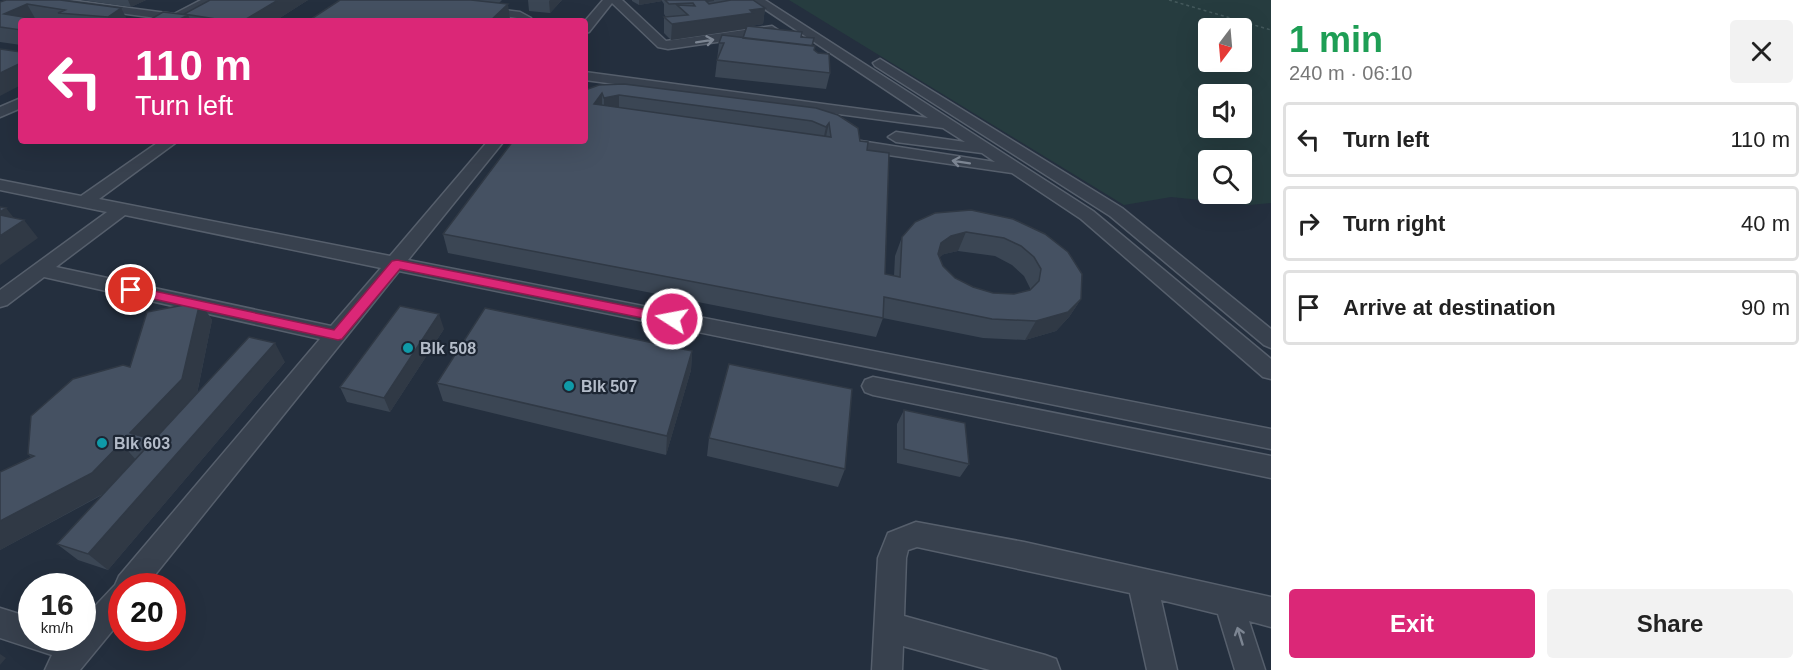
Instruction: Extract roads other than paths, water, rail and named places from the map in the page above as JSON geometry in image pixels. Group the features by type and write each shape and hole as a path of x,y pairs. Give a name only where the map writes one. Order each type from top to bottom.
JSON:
{"lane":[{"path":"45,0 66,3 76,11 104,14 124,11 162,18"},
{"path":"177,18 209,0"},
{"path":"588,25 609,0"},
{"path":"615,0 662,44 668,45 796,26"},
{"path":"757,0 1087,215 1271,371"},
{"path":"778,0 1116,212 1271,340"},
{"path":"469,9 520,15 525,18"},
{"path":"588,76 948,125"},
{"path":"0,113 18,104"},
{"path":"987,150 857,139 1019,170"},
{"path":"84,202 166,144"},
{"path":"140,573 397,264 494,144"},
{"path":"0,185 1271,439"},
{"path":"0,300 122,209"},
{"path":"40,270 338,335"},
{"path":"873,386 1271,467"},
{"path":"886,670 892,558 898,542 916,534 1024,555 1271,612"},
{"path":"1142,582 1162,670"},
{"path":"1229,603 1250,670"},
{"path":"69,659 108,613"},
{"path":"0,622 18,628"},
{"path":"889,627 1046,670"}],"place":[{"name":"Blk 508","path":"408,348"},
{"name":"Blk 507","path":"569,386"},
{"name":"Blk 603","path":"102,443"}]}
